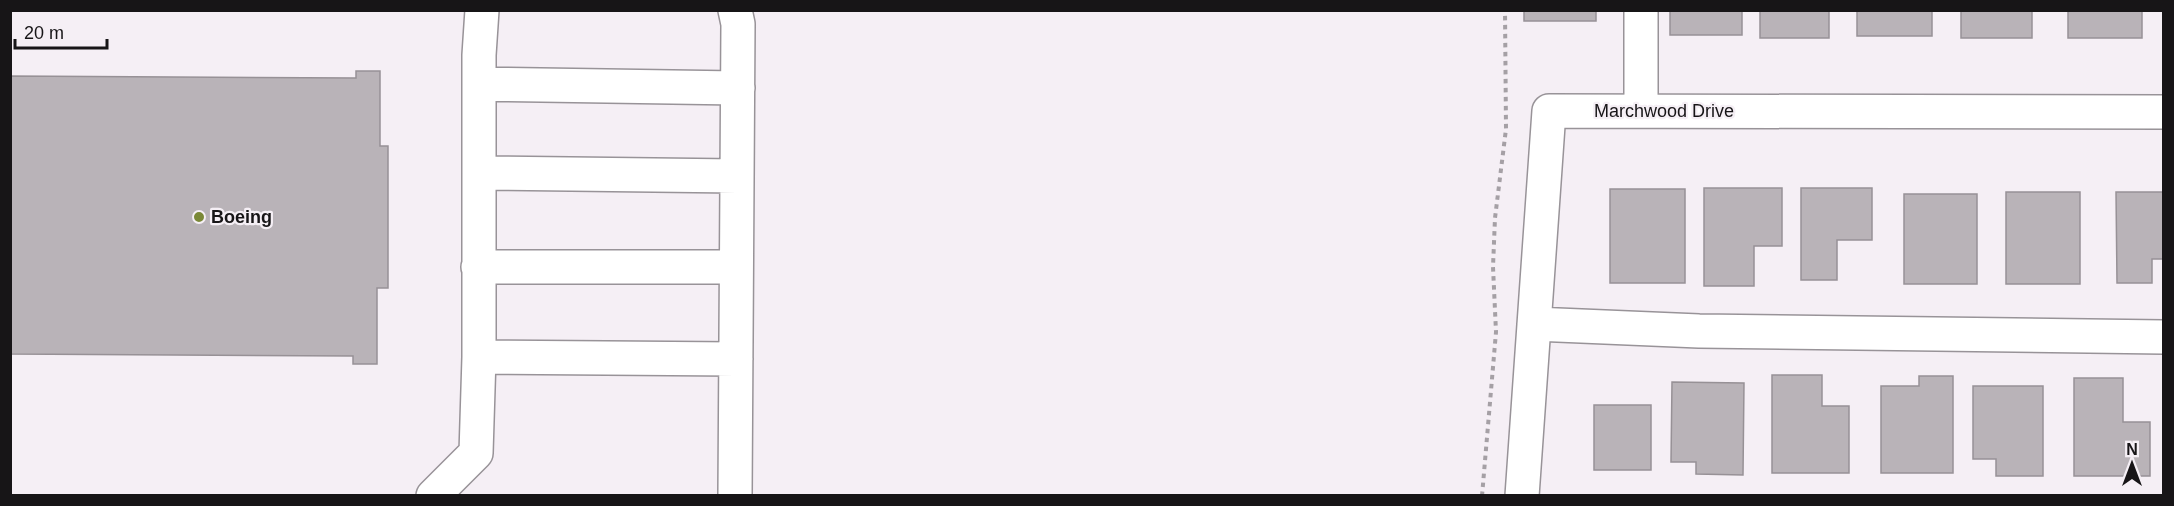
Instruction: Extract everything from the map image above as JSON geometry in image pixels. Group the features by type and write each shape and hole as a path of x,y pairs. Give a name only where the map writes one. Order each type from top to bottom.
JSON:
{"street":[{"path":"433,495 476,453 479,357 479,84 482,10"},
{"path":"735,10 738,24 735,495"},
{"path":"1641,10 1641,111"},
{"path":"479,84 738,88"},
{"name":"Marchwood Drive","path":"1522,495 1549,111 2163,112"},
{"path":"479,173 737,176"},
{"path":"478,267 736,267"},
{"path":"1534,324 1699,331 2163,337"},
{"path":"479,357 736,359"}],"path":[{"path":"1482,495 1496,332 1492,267 1495,219 1506,129 1505,10"}],"building":[{"path":"1524,10 1596,10 1596,21 1524,21"},
{"path":"1670,10 1742,10 1742,35 1670,35"},
{"path":"1760,10 1829,10 1829,38 1760,38"},
{"path":"1857,10 1932,10 1932,36 1857,36"},
{"path":"1961,10 2032,10 2032,38 1961,38"},
{"path":"2068,10 2142,10 2142,38 2068,38"},
{"name":"Boeing","path":"356,71 380,71 380,146 388,146 388,288 377,288 377,364 353,364 353,356 10,354 10,76 356,78"},
{"path":"1704,188 1782,188 1782,246 1754,246 1754,286 1704,286"},
{"path":"1801,188 1872,188 1872,240 1837,240 1837,280 1801,280"},
{"path":"1610,189 1685,189 1685,283 1610,283"},
{"path":"2006,192 2080,192 2080,284 2006,284"},
{"path":"2116,192 2164,192 2164,259 2152,259 2152,283 2117,283"},
{"path":"1904,194 1977,194 1977,284 1904,284"},
{"path":"1772,375 1822,375 1822,406 1849,406 1849,473 1772,473"},
{"path":"1919,376 1953,376 1953,473 1881,473 1881,386 1919,386"},
{"path":"2074,378 2123,378 2123,422 2150,422 2150,476 2074,476"},
{"path":"1672,382 1744,383 1743,475 1696,474 1696,462 1671,462"},
{"path":"1973,386 2043,386 2043,476 1996,476 1996,459 1973,459"},
{"path":"1594,405 1651,405 1651,470 1594,470"}],"place":[{"name":"Boeing","path":"199,217"}]}
